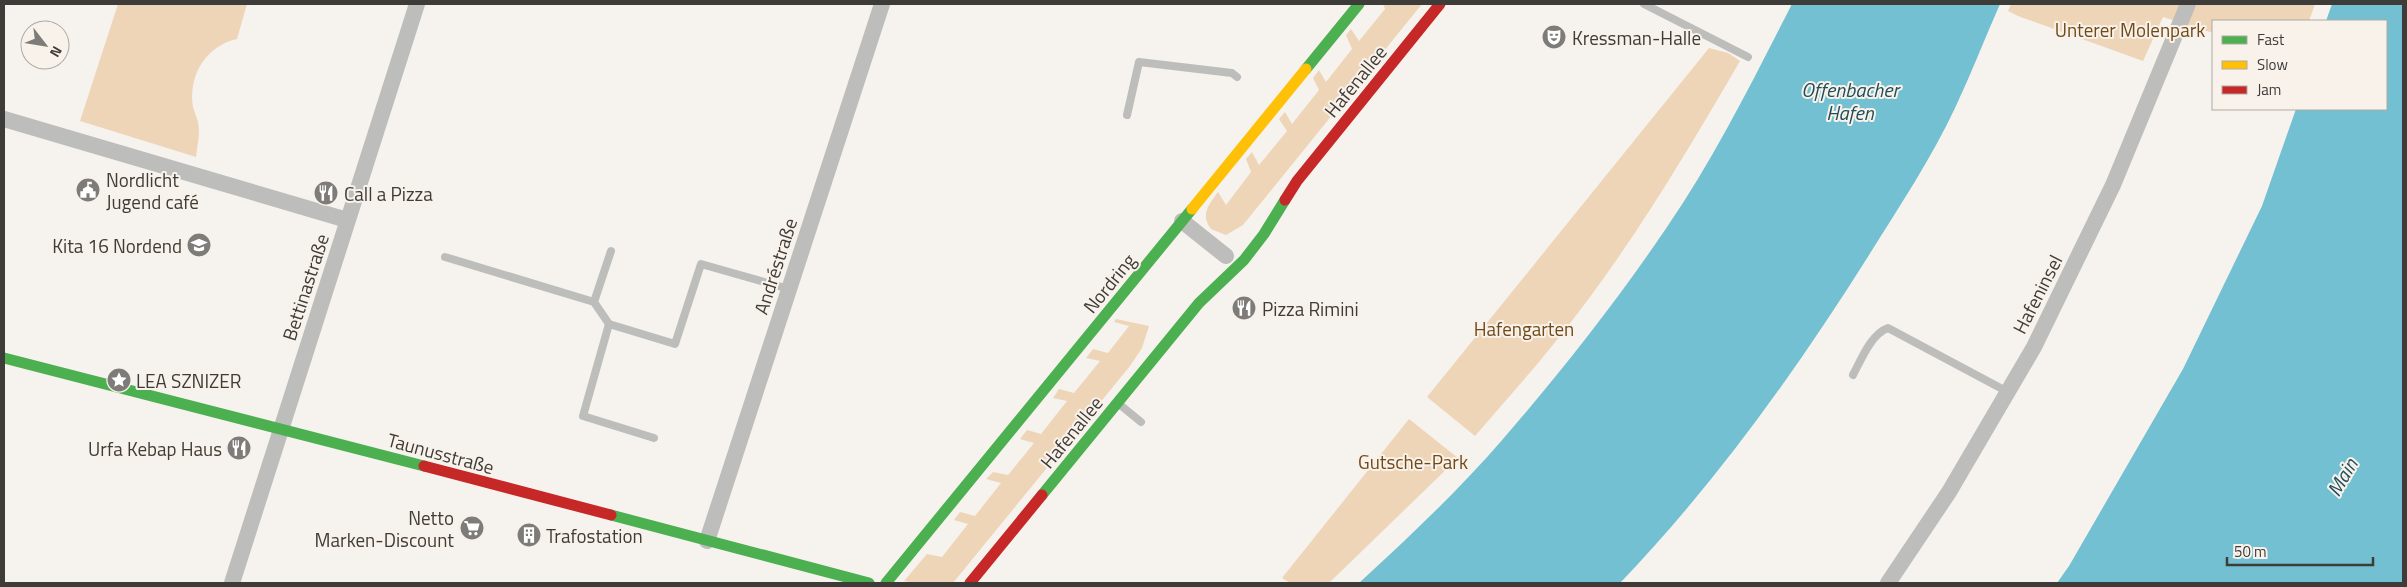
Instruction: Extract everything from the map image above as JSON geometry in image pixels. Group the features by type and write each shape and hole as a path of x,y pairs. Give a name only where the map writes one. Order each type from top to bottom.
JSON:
{"street":[{"name":"Bettinastraße","path":"232,583 417,4"},
{"name":"Andréstraße","path":"707,541 882,4"},
{"name":"Nordring","path":"886,583 1182,221 1272,106 1359,4"},
{"name":"Hafenallee","path":"1262,215 1297,181 1440,4"},
{"name":"Hafeninsel","path":"1888,583 1949,492 2038,338 2113,185 2188,4"},
{"path":"4,119 347,220"},
{"name":"Hafenallee","path":"970,583 1199,303 1244,260 1264,234 1297,181"},
{"path":"1182,221 1223,259"},
{"name":"Hafenallee","path":"1199,303 1223,259"},
{"name":"Taunusstraße","path":"4,358 280,428 870,583"}],"lane":[{"path":"1644,4 1748,57"},
{"path":"1127,115 1139,62 1232,73 1237,77"},
{"path":"594,302 611,251"},
{"path":"445,257 594,302 608,324 675,344 701,264 789,289"},
{"path":"608,324 583,416 654,438"},
{"path":"1853,375 1869,347 1879,334 1888,328 2008,392"},
{"path":"1117,403 1140,422"}],"green space":[{"path":"118,4 247,4 237,39 216,48 208,55 197,73 193,84 193,107 199,127 196,157 80,121"},
{"path":"1383,4 1422,4 1243,225 1226,235 1211,229 1206,219 1206,214 1209,205 1218,192 1226,205 1251,172 1246,159 1252,152 1259,165 1287,131 1279,119 1285,112 1292,124 1319,90 1313,78 1319,70 1326,82 1352,49 1346,35 1351,29 1359,41 1385,9"},
{"name":"Unterer Molenpark","path":"2011,4 2315,4 2309,20 2212,20 2212,33 2163,17 2143,61 2008,11"},
{"name":"Hafengarten","path":"1709,48 1728,53 1740,61 1697,134 1652,207 1604,278 1552,346 1475,436 1427,397"},
{"path":"1116,319 1149,326 1142,348 1130,366 953,583 914,583 904,581 927,554 942,557 968,524 954,520 960,512 975,516 1001,483 986,479 993,472 1008,475 1034,443 1020,439 1027,430 1041,434 1067,401 1053,398 1059,389 1074,393 1100,361 1086,358 1093,349 1108,353 1129,326 1114,322"},
{"name":"Gutsche-Park","path":"1409,419 1458,458 1329,583 1290,583 1282,578"}],"water":[{"name":"Offenbacher Hafen","path":"1792,4 2000,4 1955,108 1925,164 1813,341 1753,425 1689,506 1620,583 1359,583 1469,477 1588,336 1648,255 1685,200 1733,118"},
{"name":"Main","path":"2332,4 2403,4 2403,583 2057,583 2069,566 2183,369 2262,206 2296,110 2387,110 2387,20 2326,20"}],"traffic: fast":[{"path":"1306,69 1359,4"},
{"path":"1042,495 1199,303 1244,260 1264,234 1285,200"},
{"path":"886,583 1192,209"},
{"path":"4,358 424,466"},
{"path":"611,515 869,583"}],"traffic: slow":[{"path":"1192,209 1306,69"}],"traffic: jam":[{"path":"1285,200 1297,181 1440,4"},
{"path":"424,466 611,515"},
{"path":"970,583 1042,495"}],"place":[{"name":"Kressman-Halle","path":"1554,37"},
{"name":"Nordlicht Jugend café","path":"88,190"},
{"name":"Call a Pizza","path":"326,193"},
{"name":"Kita 16 Nordend","path":"199,245"},
{"name":"Pizza Rimini","path":"1244,308"},
{"name":"LEA SZNIZER","path":"119,380"},
{"name":"Urfa Kebap Haus","path":"239,448"},
{"name":"Netto Marken-Discount","path":"472,528"},
{"name":"Trafostation","path":"529,535"}]}
